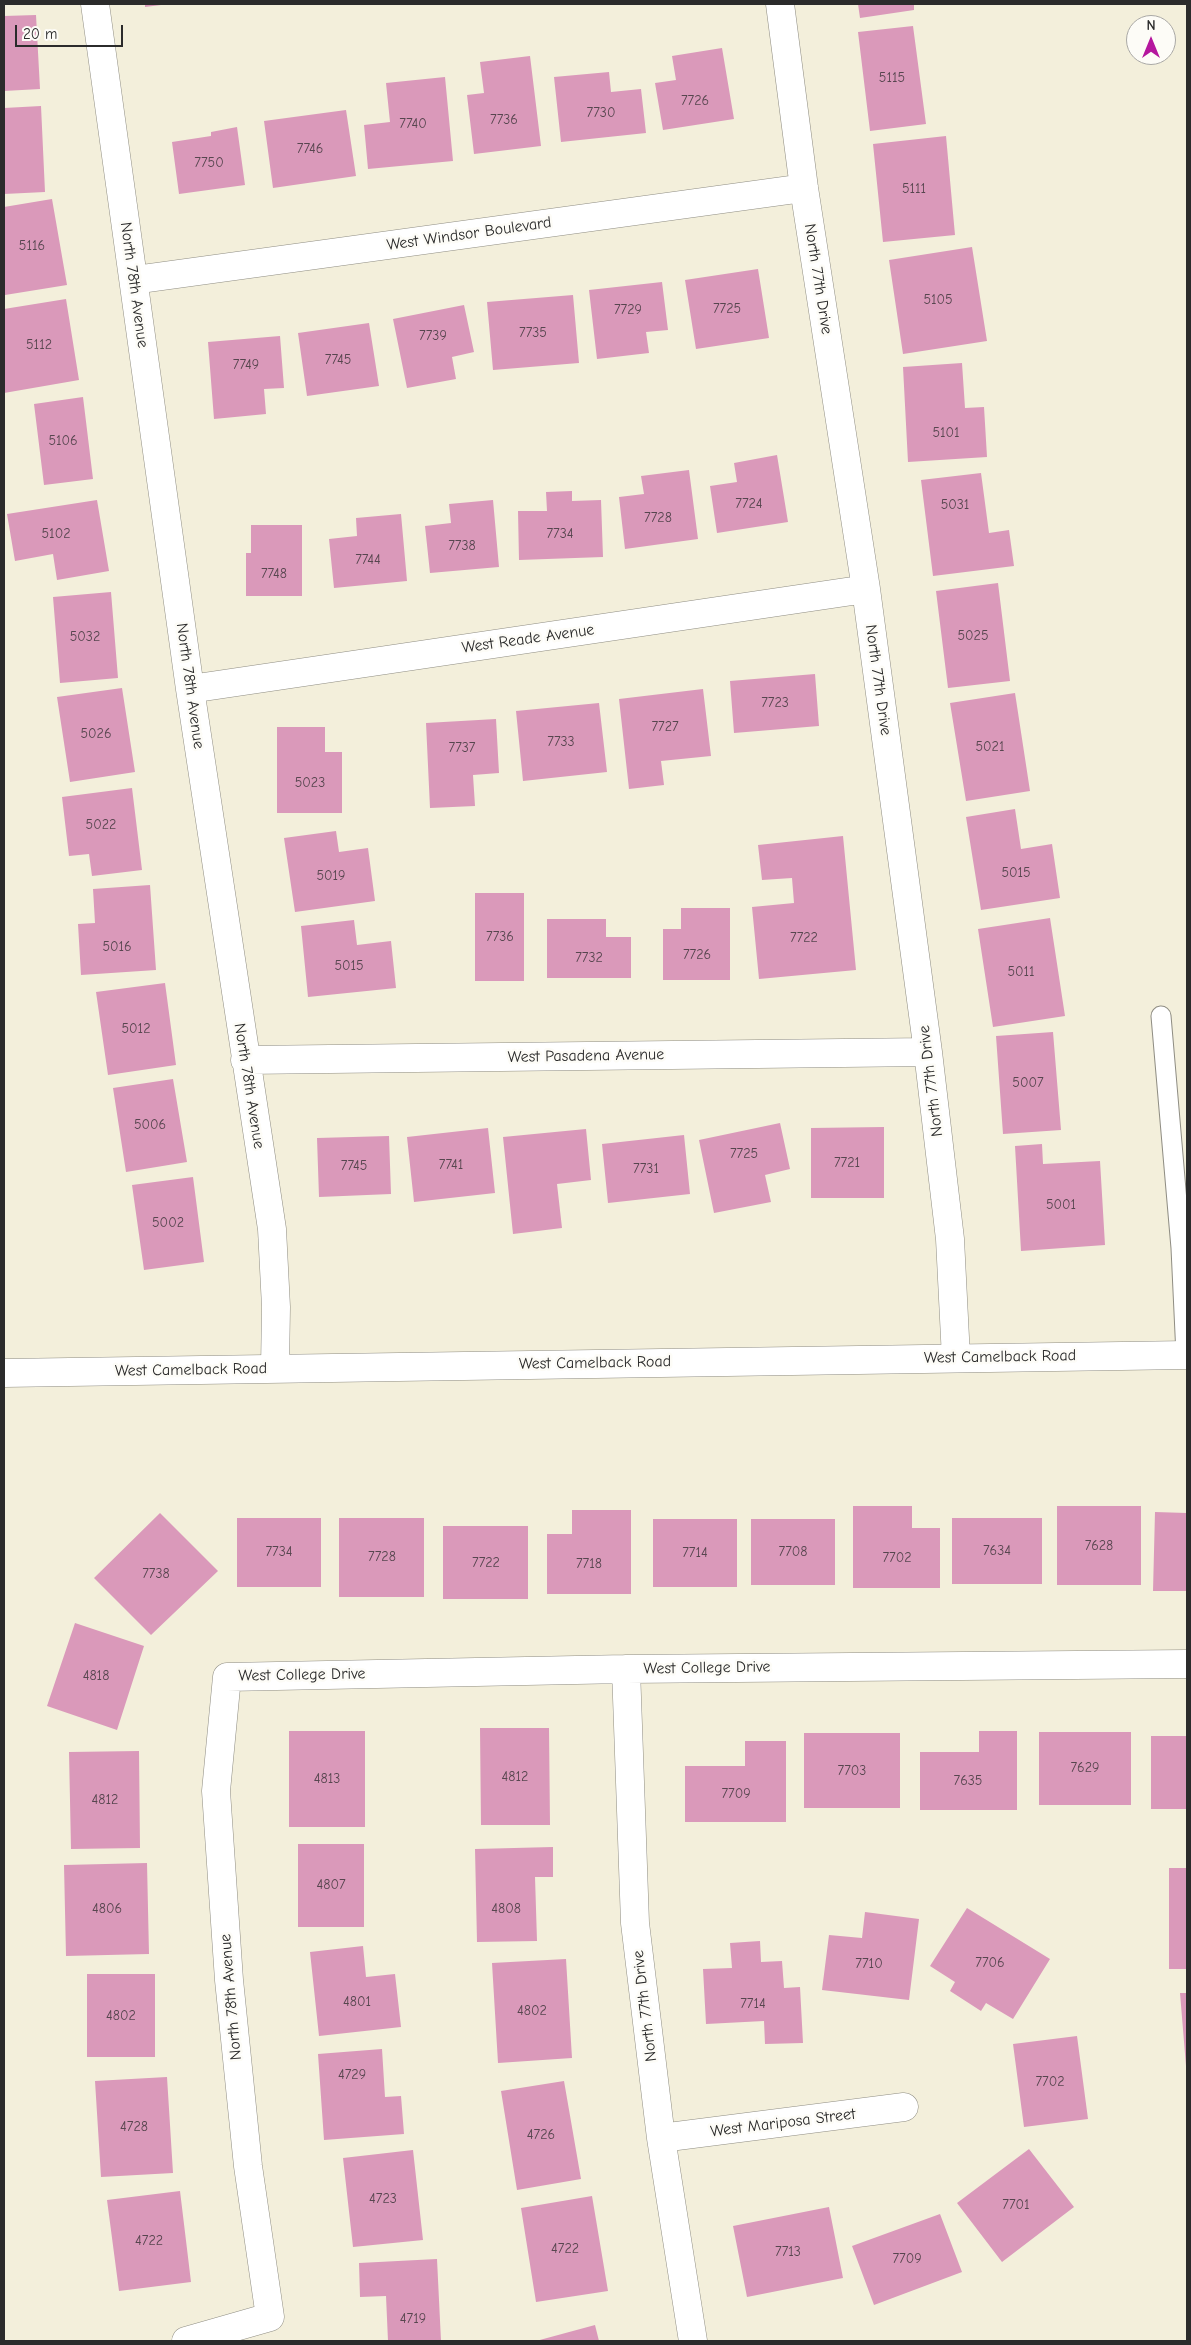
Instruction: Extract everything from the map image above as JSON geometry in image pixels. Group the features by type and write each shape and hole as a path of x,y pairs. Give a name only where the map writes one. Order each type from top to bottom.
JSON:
{"street":[{"name":"North 78th Avenue","path":"95,4 190,689 272,1229 276,1307 275,1368"},
{"name":"North 77th Drive","path":"780,4 804,188 866,589 928,1052 950,1239 956,1358"},
{"name":"West Windsor Boulevard","path":"134,280 804,188"},
{"name":"West Reade Avenue","path":"190,689 866,589"},
{"name":"West Pasadena Avenue","path":"245,1060 928,1052"},
{"name":"West Camelback Road","path":"4,1373 1187,1355"},
{"name":"West College Drive","path":"227,1676 626,1669 1187,1664"},
{"name":"North 77th Drive","path":"626,1669 635,1923 661,2138 693,2341"},
{"name":"North 78th Avenue","path":"186,2341 270,2317 248,2166 227,1960 216,1791 227,1676"},
{"name":"West Mariposa Street","path":"661,2138 904,2107"}],"lane":[{"path":"1161,1016 1181,1248 1187,1355"}],"building":[{"path":"145,4 161,4 161,5 145,7"},
{"path":"858,4 914,4 914,10 860,18"},
{"path":"36,15 40,89 4,91 4,16"},
{"path":"913,26 926,124 870,131 858,32"},
{"path":"722,48 734,119 663,130 655,83 676,80 672,56"},
{"path":"530,56 541,146 474,154 467,95 484,93 480,62"},
{"path":"609,72 611,92 641,89 646,133 561,142 554,77"},
{"path":"445,77 453,161 368,169 364,125 390,122 386,83"},
{"path":"41,106 45,192 4,194 4,108"},
{"path":"346,110 356,176 273,188 264,121"},
{"path":"237,127 245,185 179,194 172,142 211,136 211,132"},
{"path":"946,136 955,235 883,242 873,144"},
{"path":"52,199 67,285 5,295 4,207"},
{"path":"972,247 987,341 903,354 889,260"},
{"path":"758,269 769,338 696,349 685,280"},
{"path":"662,282 668,330 646,332 649,353 597,359 589,290"},
{"path":"573,295 579,363 493,370 487,302"},
{"path":"66,299 79,380 4,393 4,309"},
{"path":"464,305 474,352 452,357 456,379 407,388 393,319"},
{"path":"369,323 379,386 307,396 298,333"},
{"path":"280,336 284,388 264,389 266,414 214,419 208,342"},
{"path":"962,363 965,408 984,407 987,457 908,462 903,367"},
{"path":"83,397 93,479 44,485 34,404"},
{"path":"777,455 788,522 717,533 710,486 737,482 734,463"},
{"path":"689,470 698,539 625,549 619,497 644,494 641,476"},
{"path":"981,473 989,533 1009,530 1014,566 933,576 921,480"},
{"path":"572,491 572,501 601,500 603,557 519,560 518,511 547,511 546,492"},
{"path":"97,500 109,571 57,580 53,554 15,561 7,514"},
{"path":"493,500 499,567 430,573 425,526 451,523 449,504"},
{"path":"401,514 407,581 334,588 329,539 357,536 356,518"},
{"path":"251,525 302,525 302,596 246,596 246,553 251,553"},
{"path":"998,583 1010,681 948,688 936,591"},
{"path":"111,592 118,678 60,683 53,597"},
{"path":"815,674 819,726 734,733 730,681"},
{"path":"122,688 135,772 70,782 57,697"},
{"path":"703,689 711,756 661,761 664,785 629,789 619,699"},
{"path":"1015,693 1030,791 966,801 950,703"},
{"path":"599,703 607,772 523,781 516,711"},
{"path":"496,719 499,773 473,775 475,806 430,808 426,723"},
{"path":"277,727 325,727 325,752 342,752 342,813 277,813"},
{"path":"132,788 142,870 92,876 89,854 69,856 62,797"},
{"path":"1015,809 1021,849 1052,844 1060,898 981,910 966,817"},
{"path":"336,831 339,852 368,848 375,901 295,912 284,838"},
{"path":"843,836 856,970 759,979 752,907 794,903 792,878 762,880 758,845"},
{"path":"150,885 156,970 81,975 78,924 95,923 93,889"},
{"path":"475,893 524,893 524,981 475,981"},
{"path":"681,908 730,908 730,980 663,980 663,929 681,929"},
{"path":"1050,918 1065,1016 993,1027 978,929"},
{"path":"547,919 606,919 606,937 631,937 631,978 547,978"},
{"path":"354,920 357,945 391,941 396,988 308,997 301,926"},
{"path":"165,983 176,1065 108,1075 96,992"},
{"path":"1053,1032 1061,1130 1003,1134 996,1036"},
{"path":"173,1079 187,1162 126,1172 113,1088"},
{"path":"780,1123 790,1169 765,1175 771,1202 714,1213 699,1140"},
{"path":"884,1127 884,1198 811,1198 811,1128"},
{"path":"488,1128 495,1193 414,1202 407,1137"},
{"path":"586,1129 591,1180 557,1184 562,1228 513,1234 503,1137"},
{"path":"684,1135 690,1194 608,1203 602,1144"},
{"path":"389,1136 391,1194 319,1197 317,1138"},
{"path":"1042,1144 1043,1164 1100,1161 1105,1245 1021,1251 1015,1146"},
{"path":"193,1177 204,1262 144,1270 132,1185"},
{"path":"853,1506 912,1506 912,1528 940,1528 940,1588 853,1588"},
{"path":"1057,1506 1141,1506 1141,1585 1057,1585"},
{"path":"572,1510 631,1510 631,1594 547,1594 547,1534 572,1534"},
{"path":"1155,1512 1187,1513 1187,1591 1153,1591"},
{"path":"160,1513 218,1571 151,1635 94,1578"},
{"path":"237,1518 321,1518 321,1587 237,1587"},
{"path":"339,1518 424,1518 424,1597 339,1597"},
{"path":"952,1518 1042,1518 1042,1584 952,1584"},
{"path":"653,1519 737,1519 737,1587 653,1587"},
{"path":"751,1519 835,1519 835,1585 751,1585"},
{"path":"443,1526 528,1526 528,1599 443,1599"},
{"path":"75,1623 144,1646 117,1730 47,1706"},
{"path":"480,1728 549,1728 550,1825 481,1825"},
{"path":"289,1731 365,1731 365,1827 289,1827"},
{"path":"979,1731 1017,1731 1017,1810 920,1810 920,1752 979,1752"},
{"path":"1039,1732 1131,1732 1131,1805 1039,1805"},
{"path":"804,1733 900,1733 900,1808 804,1808"},
{"path":"1151,1736 1187,1736 1187,1809 1151,1809"},
{"path":"745,1741 786,1741 786,1822 685,1822 685,1766 745,1766"},
{"path":"139,1751 140,1848 71,1849 69,1752"},
{"path":"298,1844 364,1844 364,1927 298,1927"},
{"path":"553,1847 553,1877 535,1877 537,1941 477,1942 475,1849"},
{"path":"147,1863 149,1954 66,1956 64,1865"},
{"path":"1169,1868 1187,1868 1187,1969 1169,1969"},
{"path":"967,1908 1050,1959 1013,2019 986,2003 981,2011 950,1991 955,1982 930,1966"},
{"path":"865,1912 919,1919 909,2000 822,1990 829,1935 862,1938"},
{"path":"760,1941 761,1962 782,1961 784,1988 800,1987 803,2043 765,2044 764,2021 706,2024 703,1969 732,1968 730,1943"},
{"path":"363,1946 366,1977 395,1974 401,2027 319,2036 310,1952"},
{"path":"566,1959 572,2058 498,2063 492,1963"},
{"path":"87,1974 155,1974 155,2057 87,2057"},
{"path":"1180,1993 1187,1993 1187,2066 1186,2066"},
{"path":"1077,2036 1088,2119 1024,2127 1013,2044"},
{"path":"382,2049 385,2097 401,2096 404,2134 324,2140 318,2054"},
{"path":"167,2077 173,2173 101,2177 95,2081"},
{"path":"564,2081 581,2179 517,2190 501,2091"},
{"path":"1029,2149 1074,2207 1002,2262 957,2203"},
{"path":"413,2150 423,2240 353,2247 343,2158"},
{"path":"180,2191 191,2282 119,2291 107,2200"},
{"path":"592,2196 608,2291 536,2302 521,2208"},
{"path":"829,2207 843,2278 747,2297 733,2226"},
{"path":"940,2214 962,2272 874,2305 852,2246"},
{"path":"437,2259 441,2341 388,2341 386,2296 360,2297 359,2263"},
{"path":"595,2325 599,2341 536,2341"}]}
